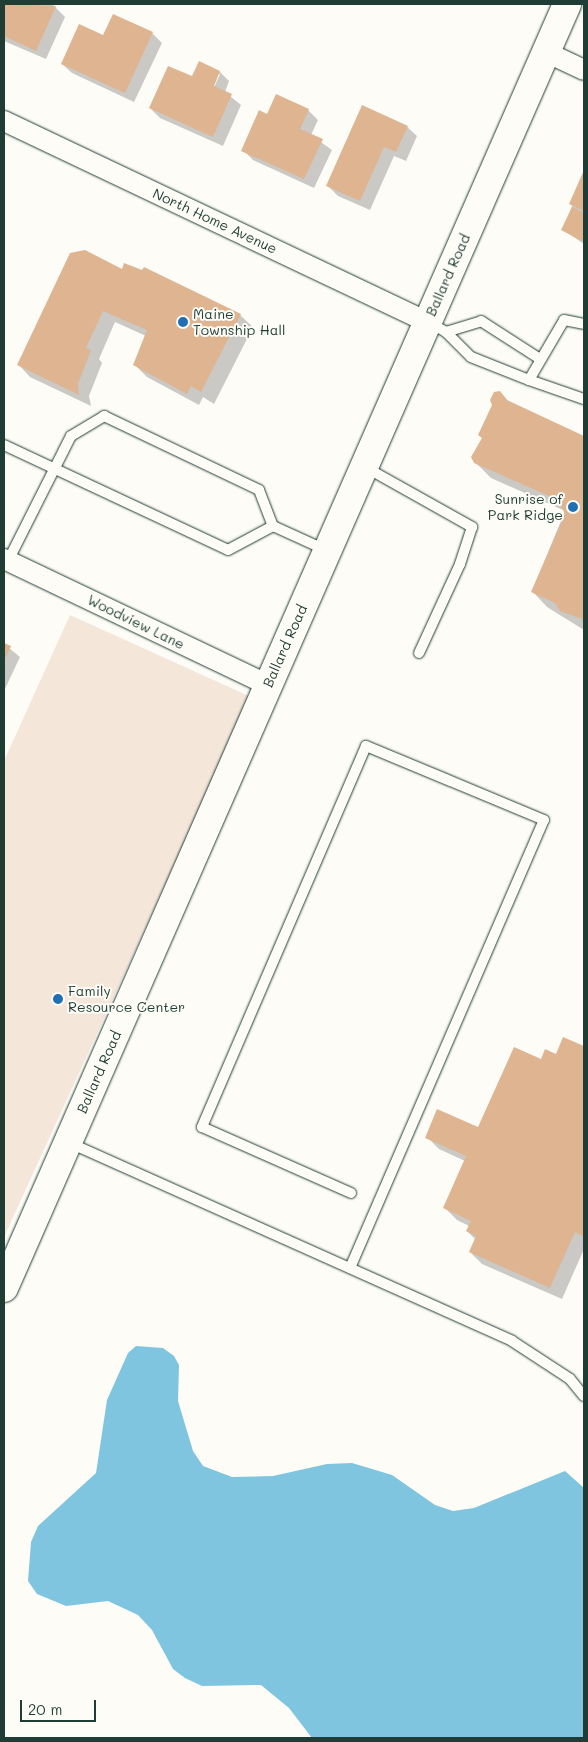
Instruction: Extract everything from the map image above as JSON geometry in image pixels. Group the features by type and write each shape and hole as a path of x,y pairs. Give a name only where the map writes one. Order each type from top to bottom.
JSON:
{"street":[{"name":"Ballard Road","path":"4,1288 364,466 437,327 546,52 567,4"},
{"path":"546,52 584,70"},
{"name":"North Home Avenue","path":"4,121 437,327"},
{"name":"Woodview Lane","path":"6,560 268,685"}],"lane":[{"path":"529,380 564,320 584,324"},
{"path":"437,327 481,321 540,359"},
{"path":"437,327 471,357 584,399"},
{"path":"6,560 71,436 104,416 259,490 273,526 327,550"},
{"path":"4,445 228,550 273,526"},
{"path":"364,466 472,527 460,564 419,652"},
{"path":"350,1268 544,820 366,746 202,1127 351,1193"},
{"path":"68,1142 512,1341 570,1379 584,1396"}],"shaded area":[{"name":"Family Resource Center","path":"70,615 251,697 4,1237 4,761"}],"water":[{"path":"136,1346 163,1348 174,1356 179,1365 178,1401 193,1451 203,1466 232,1477 273,1476 327,1464 352,1463 392,1475 435,1505 453,1511 474,1508 565,1471 584,1488 584,1738 312,1738 289,1708 261,1685 202,1686 185,1678 173,1669 152,1630 138,1615 108,1601 66,1606 37,1594 28,1581 31,1542 38,1526 96,1473 107,1400 128,1353"}],"building":[{"path":"4,4 56,6 36,51 4,36"},
{"path":"113,14 153,32 125,93 61,64 79,24 103,35"},
{"path":"199,61 220,71 214,86 232,94 213,137 149,108 168,66 192,76"},
{"path":"276,94 309,109 300,129 323,139 304,179 241,151 259,110 267,114"},
{"path":"362,105 408,126 396,152 384,147 360,201 326,186"},
{"path":"584,170 584,211 569,204"},
{"path":"572,207 584,213 584,242 561,230"},
{"name":"Maine Township Hall","path":"85,250 122,269 124,263 142,270 144,267 241,314 201,392 191,386 187,394 133,365 147,330 103,311 86,348 91,350 78,384 79,395 17,365 70,253"},
{"name":"Sunrise of Park Ridge","path":"500,391 507,400 584,436 584,626 582,619 560,611 555,603 531,592 565,514 558,500 474,463 471,457 482,438 478,435 492,405 490,400 494,392"},
{"path":"4,643 11,646 4,661"},
{"path":"563,1037 584,1046 584,1237 575,1232 550,1288 469,1252 476,1236 466,1231 471,1221 443,1208 466,1156 425,1138 437,1109 478,1127 514,1047 541,1059 545,1049 556,1054"}],"place":[{"name":"Maine Township Hall","path":"183,322"},
{"name":"Sunrise of Park Ridge","path":"573,507"},
{"name":"Family Resource Center","path":"58,999"}]}
